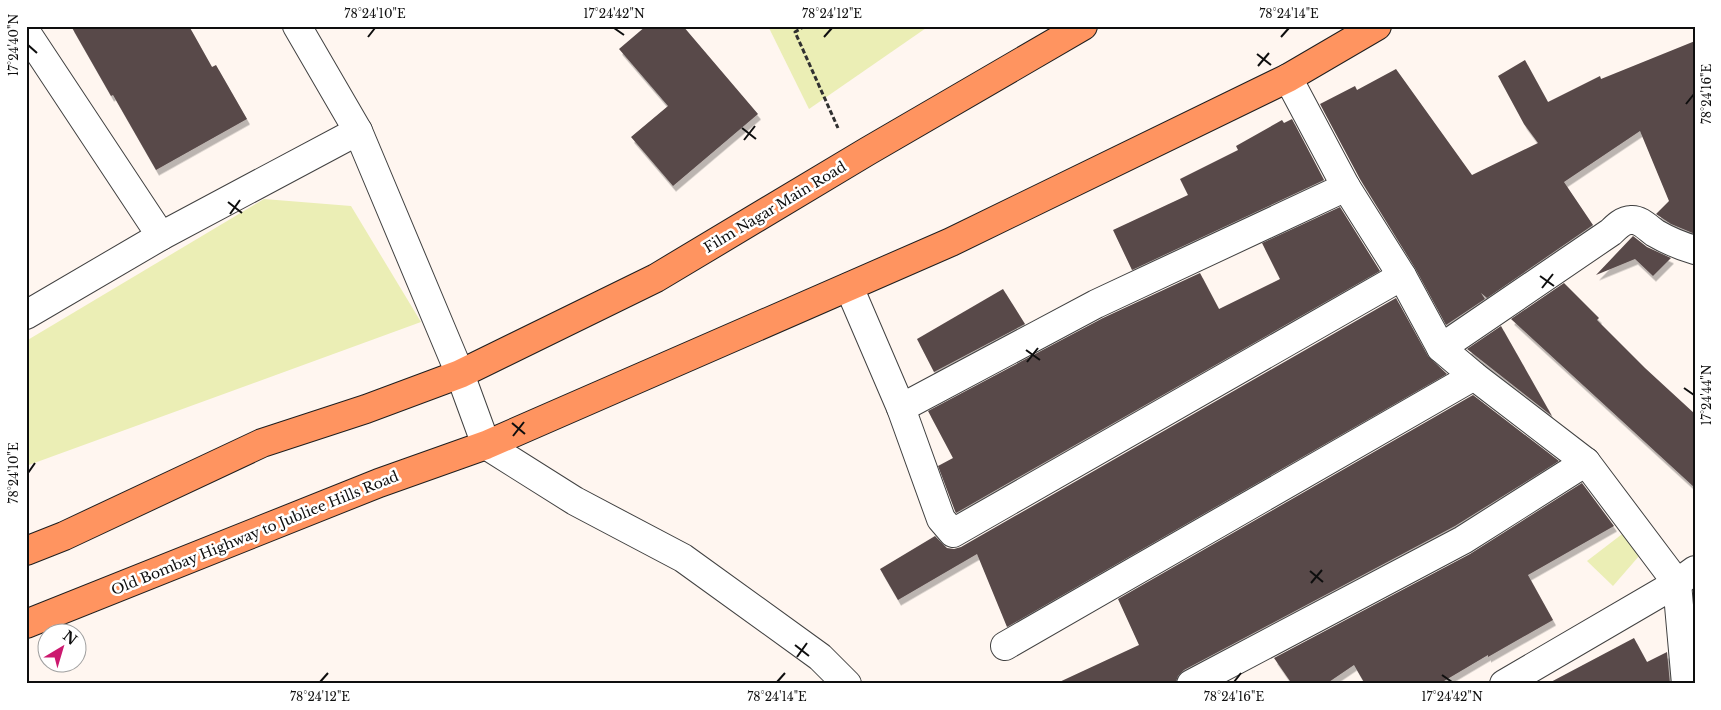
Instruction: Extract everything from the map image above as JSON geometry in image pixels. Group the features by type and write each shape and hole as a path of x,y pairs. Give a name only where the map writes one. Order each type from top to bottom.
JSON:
{"main road":[{"name":"Film Nagar Main Road","path":"460,374 656,278 1083,26"},
{"name":"Old Bombay Highway to Jubliee Hills Road","path":"26,624 379,483 486,445 850,287 951,242 1288,78 1377,26"},
{"path":"26,552 262,443 366,410 460,374"}],"street":[{"path":"297,26 358,131 460,374 486,445 575,501 683,558 820,657 848,684"},
{"path":"26,32 161,236"},
{"path":"1288,78 1346,187 1402,276 1441,348 1474,376 1586,462 1686,577 1686,684"},
{"path":"26,315 161,236 358,131"},
{"path":"901,408 1096,304 1346,187"},
{"path":"1441,348 1620,224 1630,220 1638,221 1680,246 1695,250"},
{"path":"850,287 901,408 941,520 953,533 1402,276"},
{"path":"1006,646 1474,376"},
{"path":"1191,684 1463,540 1586,462"},
{"path":"1504,684 1686,577"}],"path":[{"path":"805,26 795,32 853,160"}],"green space":[{"path":"768,26 929,26 809,109"},
{"path":"264,199 351,206 421,322 26,466 26,341"},
{"path":"1630,528 1646,548 1613,586 1587,561"}],"building":[{"path":"71,26 189,26 212,67 216,65 247,119 156,170"},
{"path":"646,26 683,26 758,114 673,186 631,137 668,106 619,49"},
{"path":"1695,41 1695,234 1671,224 1656,214 1669,201 1640,131 1564,182 1593,225 1487,298 1481,293 1485,299 1446,325 1415,268 1360,179 1320,104 1355,86 1357,90 1396,69 1472,175 1538,143 1524,124 1498,76 1525,60 1548,102 1600,76 1601,79"},
{"path":"1292,119 1324,180 1132,270 1113,230 1188,195 1180,179 1238,150 1236,146 1282,120 1284,123"},
{"path":"1340,207 1380,271 956,513 938,466 953,458 928,411 1103,318 1200,273 1219,309 1280,279 1262,243"},
{"path":"1633,236 1647,247 1671,258 1653,276 1635,259 1596,275"},
{"path":"1564,283 1599,318 1597,320 1645,368 1695,414 1695,488 1511,319"},
{"path":"1003,289 1025,324 934,372 917,339"},
{"path":"1396,298 1428,356 1447,374 1007,627 977,554 898,600 880,569 935,536 947,548 961,547"},
{"path":"1501,326 1552,416 1467,349"},
{"path":"1473,395 1559,461 1455,526 1184,670 1178,676 1175,684 1055,684 1139,645 1118,599"},
{"path":"1582,483 1614,526 1528,575 1553,620 1488,657 1488,655 1439,684 1365,684 1354,665 1326,684 1292,684 1274,658 1470,554"},
{"path":"1634,638 1647,662 1667,652 1670,684 1547,684"}]}
